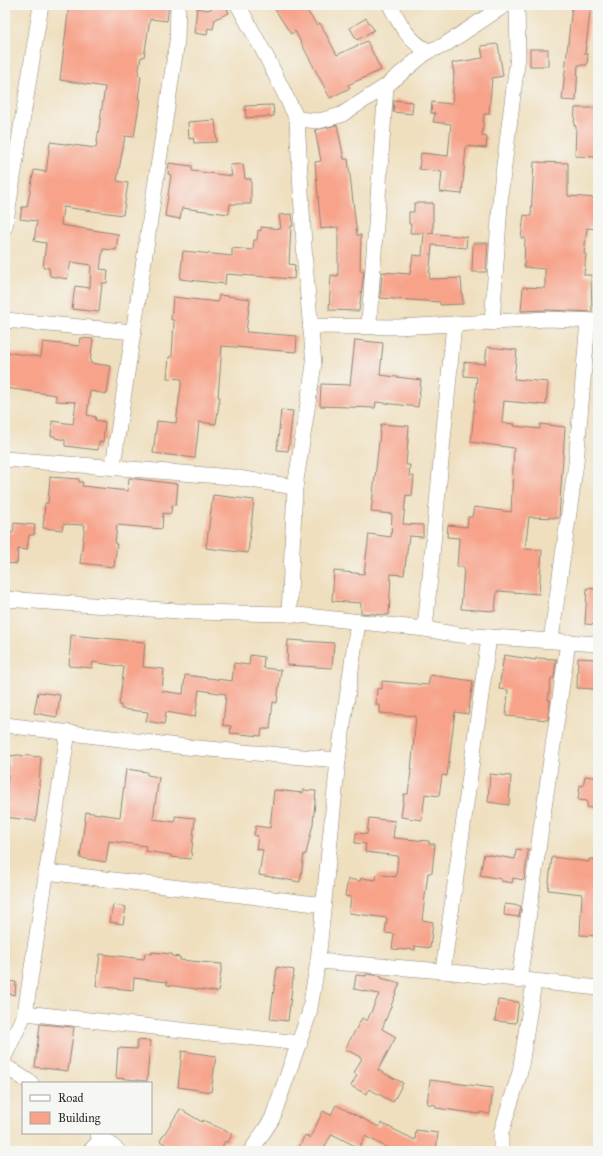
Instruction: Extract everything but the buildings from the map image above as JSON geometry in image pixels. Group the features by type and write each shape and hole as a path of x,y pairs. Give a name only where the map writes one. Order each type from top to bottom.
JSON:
{"street":[{"path":"5,227 41,5"},
{"path":"113,466 177,41 178,5"},
{"path":"238,5 266,56 297,119 305,264 314,364 295,487 289,614"},
{"path":"390,5 406,35 419,47 428,51"},
{"path":"297,119 319,121 341,115 386,86 428,51 443,46 506,5"},
{"path":"492,323 501,189 518,56 517,5"},
{"path":"369,322 386,86"},
{"path":"5,320 134,332"},
{"path":"310,326 398,327 548,320 593,321 576,463 551,640"},
{"path":"424,629 454,324"},
{"path":"5,458 232,477 295,487"},
{"path":"5,599 193,612 289,614 424,629 459,635 598,644"},
{"path":"251,1151 272,1119 309,1014 318,961 338,760 358,622"},
{"path":"443,971 489,637"},
{"path":"501,1151 501,1133 520,1072 527,982 568,642"},
{"path":"5,725 186,747 338,760"},
{"path":"5,1056 25,1013 68,732"},
{"path":"46,872 324,905"},
{"path":"318,961 443,971 527,982 598,988"},
{"path":"25,1013 300,1043"},
{"path":"5,1066 29,1082"},
{"path":"90,1151 100,1135 118,1151"}]}
